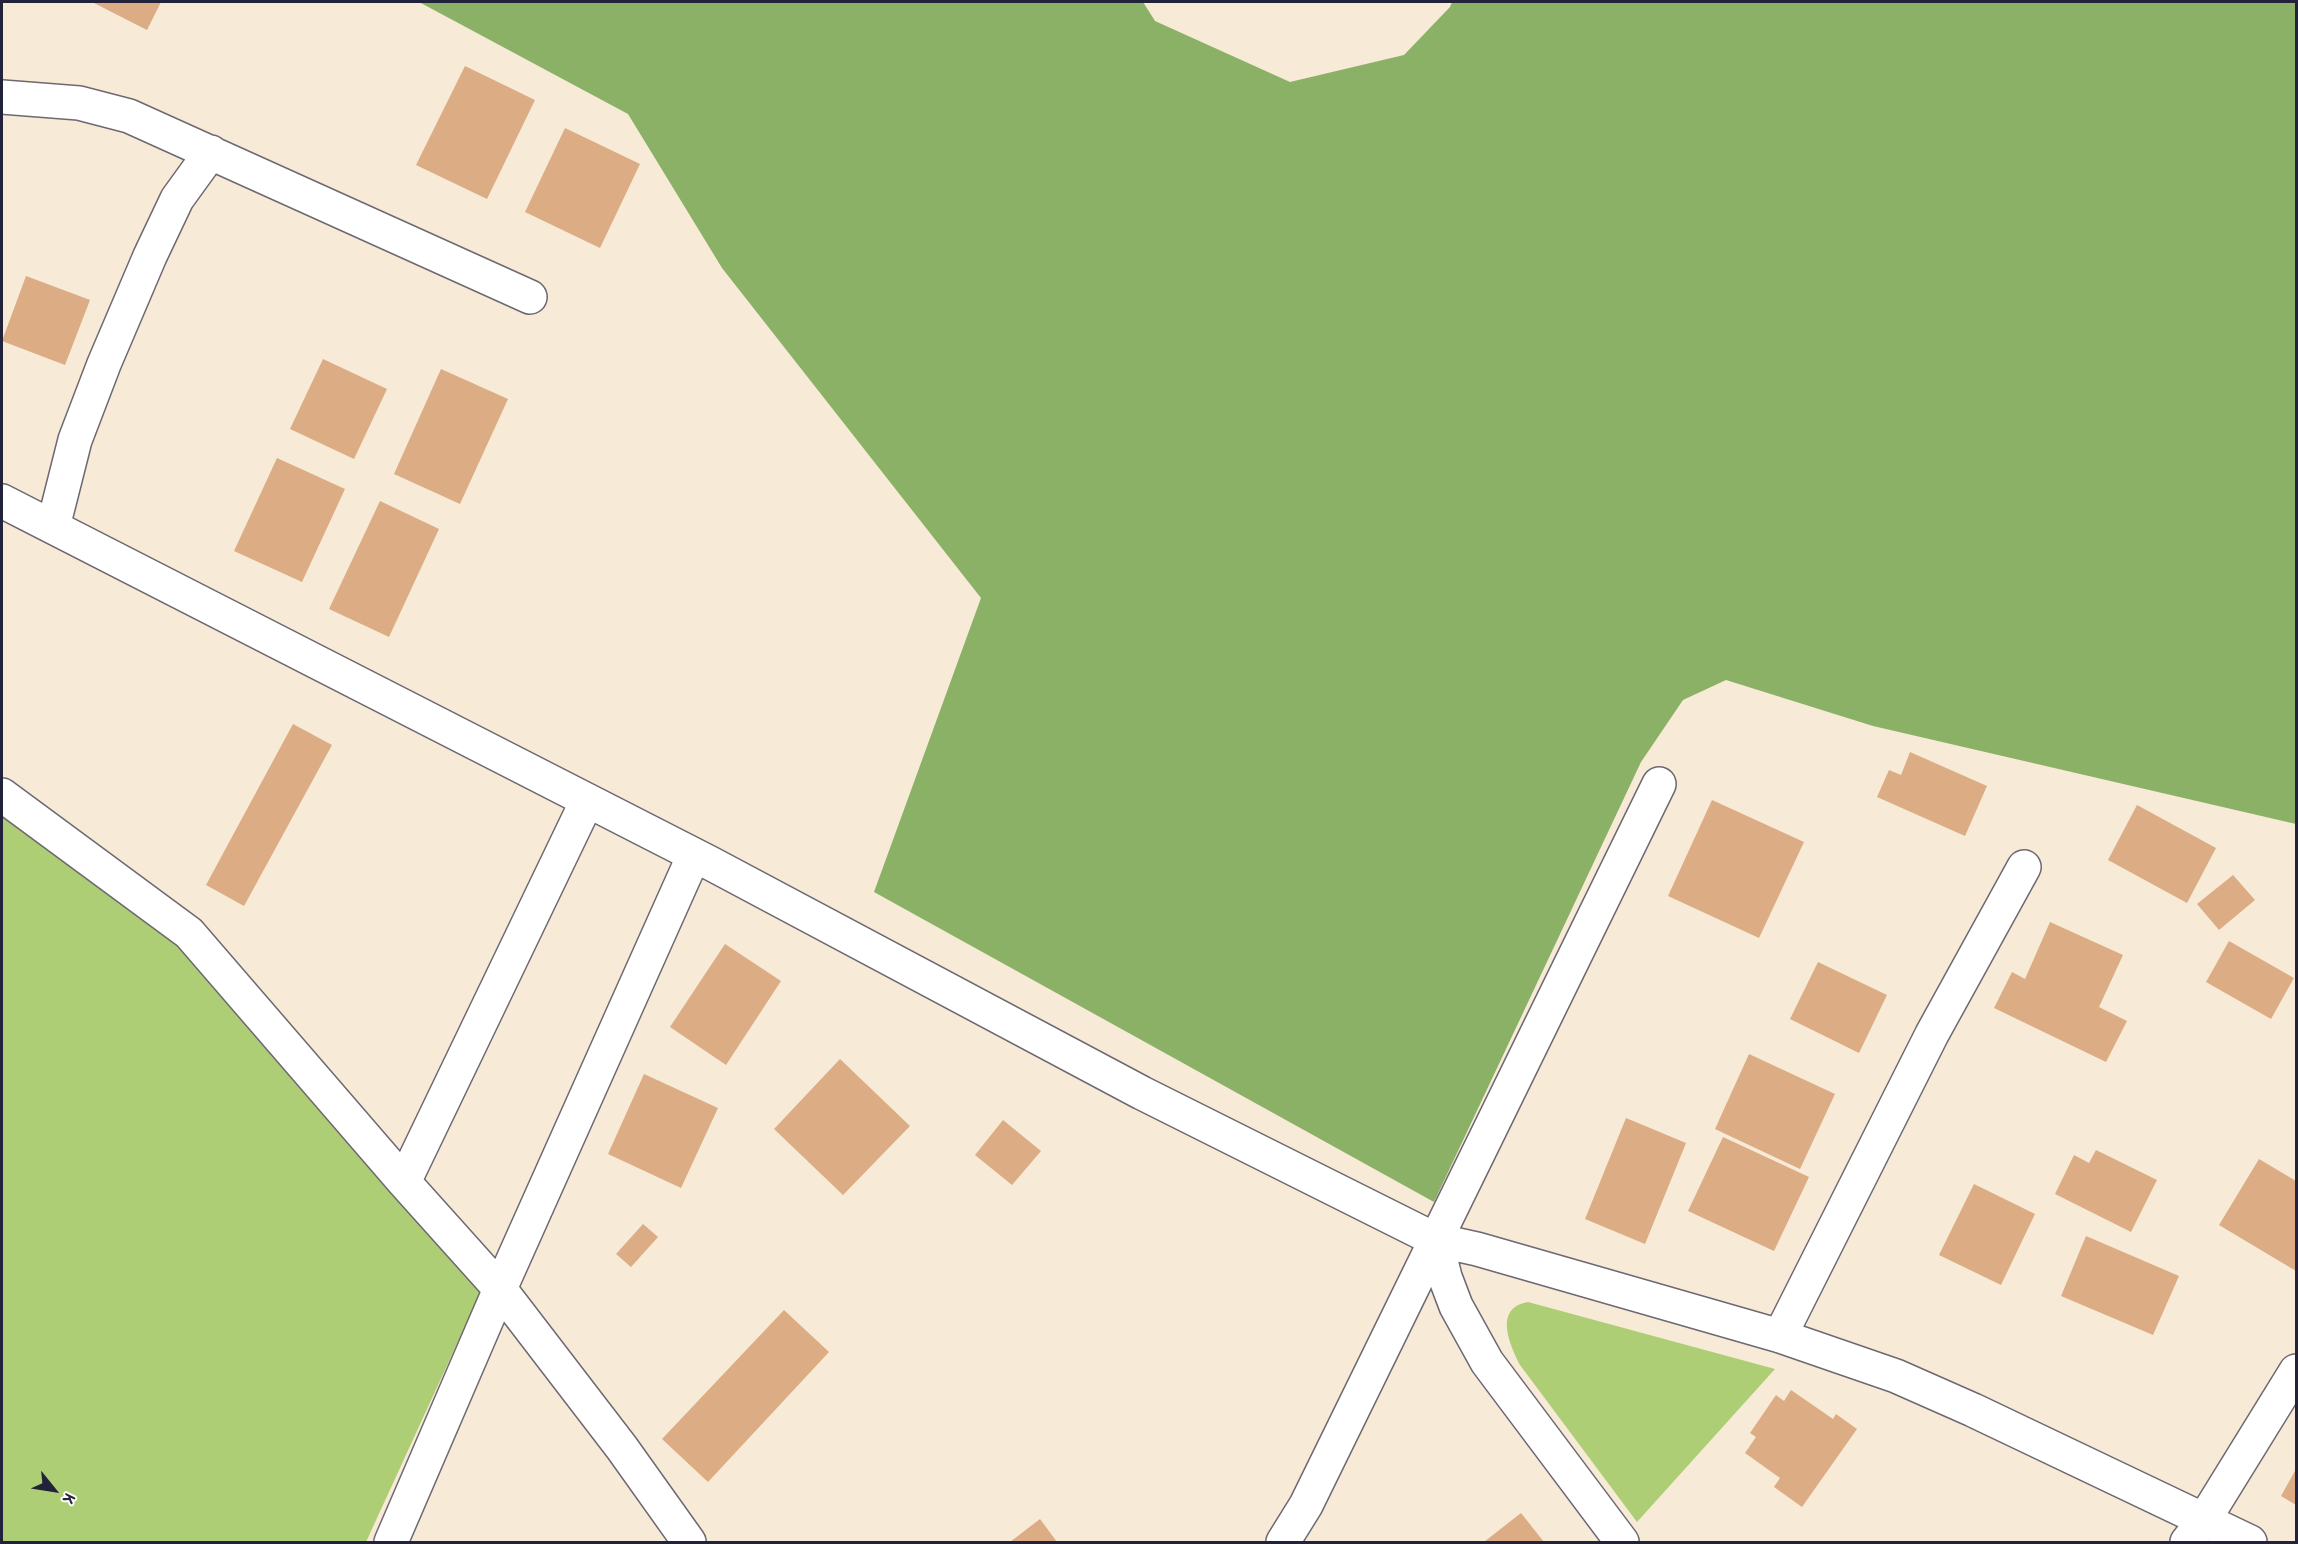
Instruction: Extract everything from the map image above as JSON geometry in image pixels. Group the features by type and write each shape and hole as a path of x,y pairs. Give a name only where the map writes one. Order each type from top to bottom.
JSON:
{"street":[{"path":"2,97 79,103 129,116 530,297"},
{"path":"53,527 75,441 118,331 177,199 211,152"},
{"path":"2,501 694,855 1142,1092 1436,1240 1477,1249 1780,1336 1896,1376 1973,1410 2195,1531 2250,1542"},
{"path":"1283,1542 1306,1505 1659,784"},
{"path":"2,795 189,933 404,1182 500,1289 622,1448 689,1542"},
{"path":"404,1182 587,801"},
{"path":"391,1542 500,1289 694,855"},
{"path":"1780,1336 1932,1034 2024,867"},
{"path":"1436,1240 1445,1277 1456,1306 1487,1362 1622,1542"},
{"path":"2195,1531 2296,1371"}],"green space":[{"path":"419,2 1143,2 1155,21 1290,82 1404,55 1450,7 1452,2 2296,2 2296,824 1873,726 1726,680 1683,700 1641,762 1434,1202 874,892 981,598 722,268 628,114"},
{"path":"2,816 179,946 483,1287 366,1542 2,1542"},
{"path":"1528,1302 1775,1369 1637,1522 1520,1365 1509,1338 1507,1319 1517,1306"}],"building":[{"path":"92,2 161,2 147,30"},
{"path":"465,66 535,100 487,199 416,165"},
{"path":"565,128 640,164 600,248 525,212"},
{"path":"26,276 90,300 65,365 2,341"},
{"path":"323,359 387,389 354,459 290,429"},
{"path":"441,369 508,399 460,504 394,474"},
{"path":"277,458 345,489 302,582 234,551"},
{"path":"380,501 439,529 389,637 329,609"},
{"path":"293,724 332,745 244,906 206,885"},
{"path":"1910,752 1987,786 1965,836 1877,797 1889,770 1901,775"},
{"path":"1712,800 1804,842 1759,938 1668,896"},
{"path":"2137,805 2216,848 2187,903 2108,860"},
{"path":"2233,875 2255,900 2219,930 2197,904"},
{"path":"2050,922 2123,955 2099,1007 2127,1021 2106,1062 1994,1008 2012,972 2025,979"},
{"path":"2229,941 2294,978 2271,1019 2206,982"},
{"path":"725,944 781,981 726,1065 670,1027"},
{"path":"1818,962 1887,995 1859,1053 1790,1019"},
{"path":"1749,1054 1835,1094 1800,1169 1715,1129"},
{"path":"840,1059 910,1126 843,1195 774,1129"},
{"path":"644,1074 718,1108 681,1188 608,1154"},
{"path":"1626,1118 1686,1143 1645,1244 1585,1219"},
{"path":"1003,1120 1041,1151 1012,1185 975,1155"},
{"path":"1723,1137 1809,1177 1774,1251 1688,1211"},
{"path":"2096,1150 2157,1180 2131,1232 2055,1194 2074,1155 2089,1163"},
{"path":"2259,1159 2296,1181 2296,1271 2219,1225"},
{"path":"1974,1184 2035,1214 2001,1285 1939,1255"},
{"path":"643,1224 658,1237 631,1267 616,1254"},
{"path":"2086,1236 2179,1276 2153,1335 2061,1296"},
{"path":"784,1310 829,1352 708,1482 662,1439"},
{"path":"1791,1390 1833,1419 1836,1414 1857,1429 1802,1507 1774,1487 1780,1478 1745,1453 1756,1437 1750,1433 1776,1395 1784,1401"},
{"path":"2296,1469 2296,1505 2281,1496"},
{"path":"1521,1513 1544,1542 1484,1542"},
{"path":"1040,1519 1057,1542 1010,1542"}]}
